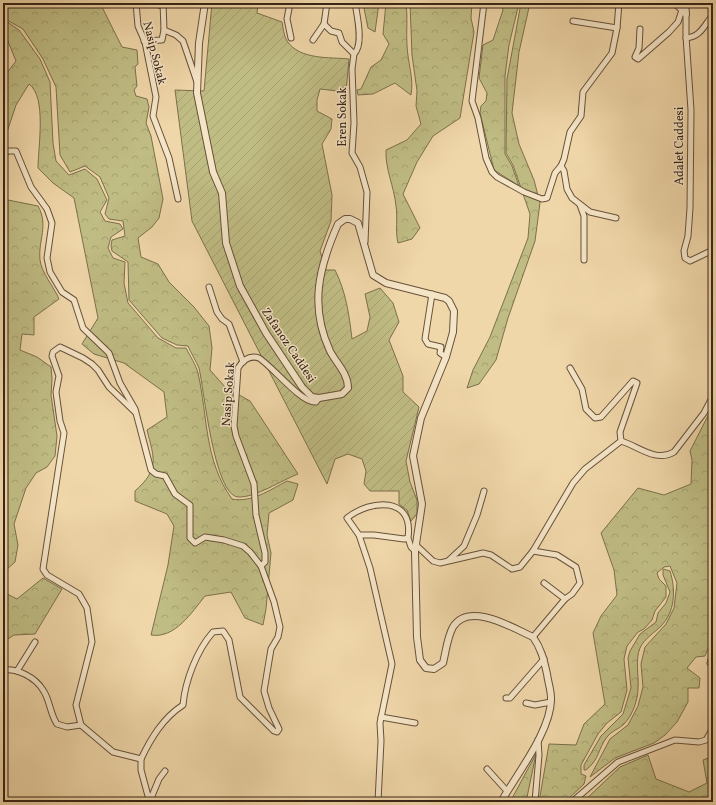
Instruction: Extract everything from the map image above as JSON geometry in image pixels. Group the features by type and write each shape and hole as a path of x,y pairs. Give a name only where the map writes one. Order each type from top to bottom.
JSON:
{"street":[{"name":"Nasip Sokak","path":"136,3 138,26 144,40 156,97 153,116 169,158 178,199"},
{"name":"Nasip Sokak","path":"151,3 163,4"},
{"name":"Zafanoz Caddesi","path":"205,3 199,43 197,83 199,103 212,168 222,193 226,242 240,286 266,333 302,387 312,397 319,398 342,394 348,388 347,377 330,350 319,315 318,285 327,250 338,224 345,219 350,219 358,223 373,275 376,278 386,283 432,294 449,301 454,311 453,332 446,357 420,418 413,456 422,504 416,548 417,637 420,660 426,668 434,669 443,663 448,641 454,626 465,617 486,616 533,637"},
{"path":"290,3 287,19 291,38"},
{"path":"313,40 324,24 327,3"},
{"name":"Eren Sokak","path":"355,3 359,37 357,52 354,54 352,69 354,123 352,153 360,166 367,192 365,243"},
{"path":"484,3 472,101 478,118 486,158 492,172 497,177 524,192 542,199 547,198 550,194 555,173 561,166 570,132 580,116 583,92 609,59 617,28 619,3"},
{"path":"640,29 639,48 635,57 638,59 669,32 678,22 684,12 674,3"},
{"name":"Adalet Caddesi","path":"685,3 684,12 691,110 690,208 688,236 684,251 685,258 690,261 713,250"},
{"path":"144,40 162,40 164,30 163,4"},
{"path":"686,38 700,33 713,15"},
{"path":"573,21 617,28"},
{"path":"324,24 331,30 338,33 342,42 354,54"},
{"path":"164,30 176,34 183,41 197,83"},
{"path":"3,157 7,151 16,151 31,187 47,209 52,223 47,258 50,272 62,292 74,300 82,328 109,353 120,383 136,412 152,470 156,474 166,476 175,494 190,505 190,538 195,543 205,537 224,540 243,546 261,566 274,602 280,627 278,637 271,649 264,691 269,708 279,729 277,732 274,731 240,697 229,640 223,631 219,630 213,632 203,647 184,694 183,705 171,713 151,738 141,759 141,770 148,796 152,796 159,779 165,771"},
{"path":"561,166 564,171 569,194 579,204 590,212 616,218"},
{"path":"579,204 584,216 584,260"},
{"name":"Nasip Sokak","path":"209,287 213,293 217,312 222,319 229,324 243,362 237,372 234,426 236,436 254,484 256,515 265,553 265,562 261,566"},
{"path":"432,294 425,339 428,344 441,347 440,353 446,357"},
{"path":"136,412 109,387 92,364 60,347 53,352 52,356 59,376 56,392 60,421 64,432 43,569 48,575 79,594 87,608 92,642 76,705 81,725 113,752 141,759"},
{"path":"243,362 252,357 259,358 303,397 313,403 319,398"},
{"path":"570,368 582,389 586,409 595,418 601,417 633,382 637,383 620,432 621,441"},
{"path":"621,441 647,454 670,454 674,452 704,413 713,396"},
{"path":"378,802 381,717 392,664 370,568 359,535 347,518 365,508 383,505 394,506 402,510 406,518 409,528 408,538 411,547 416,548 433,561 440,563 483,553 491,555 512,569 520,567 533,551 573,483 585,470 621,441"},
{"path":"448,561 464,546 477,515 484,491"},
{"path":"359,535 374,535 404,539 408,538"},
{"path":"501,802 538,739 548,718 551,702 544,659 538,644 533,637 565,598 572,594 580,583 576,567 557,555 533,551"},
{"path":"544,583 565,598"},
{"path":"17,671 35,642"},
{"path":"713,654 710,663 713,667"},
{"path":"506,698 510,698 516,693 544,659"},
{"path":"3,670 11,669 27,675 43,690 52,717 57,724 67,727 81,725"},
{"path":"526,704 536,706 551,702"},
{"path":"381,717 416,723"},
{"path":"572,802 618,762 675,740 699,742 706,740 713,728"},
{"path":"535,802 539,755 538,739"},
{"path":"487,769 507,791"}],"green space":[{"path":"3,3 100,3 122,47 137,50 138,64 135,67 137,86 134,90 136,96 147,99 149,107 146,123 151,136 163,199 159,218 152,227 138,238 141,257 158,264 169,282 194,307 209,326 212,348 210,370 225,387 250,401 298,474 245,497 238,497 230,492 222,479 216,461 198,365 188,346 177,345 162,338 129,300 128,262 112,251 111,246 112,240 125,236 123,221 109,219 105,214 109,198 100,177 85,166 70,172 60,155 56,87 43,59 23,29 5,19"},
{"path":"212,3 258,3 257,13 282,22 287,41 299,52 307,55 349,59 346,92 320,89 317,100 317,111 332,119 331,129 322,144 332,195 331,221 320,251 326,270 335,270 339,278 348,312 352,339 367,331 370,317 365,294 380,288 393,303 399,322 389,340 403,376 403,392 419,407 406,461 410,482 417,500 417,514 411,521 407,510 399,504 399,491 370,491 364,484 366,471 362,459 348,454 335,459 327,484 192,221 175,90 204,91"},
{"path":"363,3 379,3 375,32 368,28"},
{"path":"386,3 406,3 407,46 412,83 411,95 395,83 373,94 358,95 357,90 361,89 371,67 381,60 389,44 383,34"},
{"path":"410,3 472,3 471,18 474,32 460,118 433,136 417,162 403,194 420,228 412,239 398,243 396,206 387,164 386,150 407,140 421,124 416,106 417,91 412,55"},
{"path":"501,3 519,3 509,45 505,76 505,154 512,166 519,186 494,170 480,113 481,106 486,101 487,93 479,78 483,45 493,40 503,10"},
{"path":"521,3 530,3 519,52 512,113 519,144 534,180 540,203 535,241 508,318 496,360 479,384 467,388 473,370 490,337 528,238 530,214 513,165 506,153 507,79"},
{"path":"3,19 19,30 40,59 50,82 53,143 56,161 69,175 85,169 97,179 107,200 100,212 105,221 120,224 123,229 111,237 108,248 113,258 125,262 124,283 128,303 158,338 176,348 186,348 194,364 198,373 208,438 216,469 232,499 239,500 253,497 267,492 287,481 298,484 293,500 269,513 267,535 271,553 266,609 263,625 245,618 231,592 205,596 189,616 175,629 160,635 151,635 168,565 174,526 167,514 135,501 135,491 143,483 152,469 152,448 147,430 167,417 164,392 124,363 94,354 82,344 98,318 74,198 53,183 38,168 40,111 35,90 29,84 16,105 3,144 3,78 16,61 3,29"},
{"path":"3,199 38,206 43,220 40,252 41,265 59,299 34,317 34,335 22,334 20,350 37,357 51,367 51,395 57,436 55,456 47,467 36,473 26,488 14,524 18,545 15,562 6,570 3,577"},
{"path":"713,406 713,636 705,656 696,657 687,668 700,678 699,688 688,688 688,702 677,722 665,735 654,743 615,758 590,777 610,739 628,725 638,706 643,687 641,664 645,647 666,624 674,608 677,583 670,566 664,567 657,573 659,579 666,586 666,597 655,611 652,620 644,629 638,632 627,646 624,659 627,690 621,712 607,723 598,734 581,765 581,774 586,776 584,784 565,802 539,802 549,744 576,745 584,724 605,704 593,633 601,616 617,595 614,570 601,533 638,488 664,495 691,484 692,460 690,451"},
{"path":"663,569 670,571 672,578 672,607 666,620 640,648 637,663 638,692 636,702 627,720 622,726 609,735 604,741 594,762 586,770 584,770 584,765 601,736 623,714 631,688 628,658 630,651 640,634 656,622 658,613 666,603 670,592 663,575"},
{"path":"43,578 62,589 35,634 14,635 3,642 3,592 17,599"},
{"path":"536,754 526,802 510,802"},
{"path":"648,755 656,779 689,792 707,783 703,760 713,756 713,802 583,802 620,767"}]}
